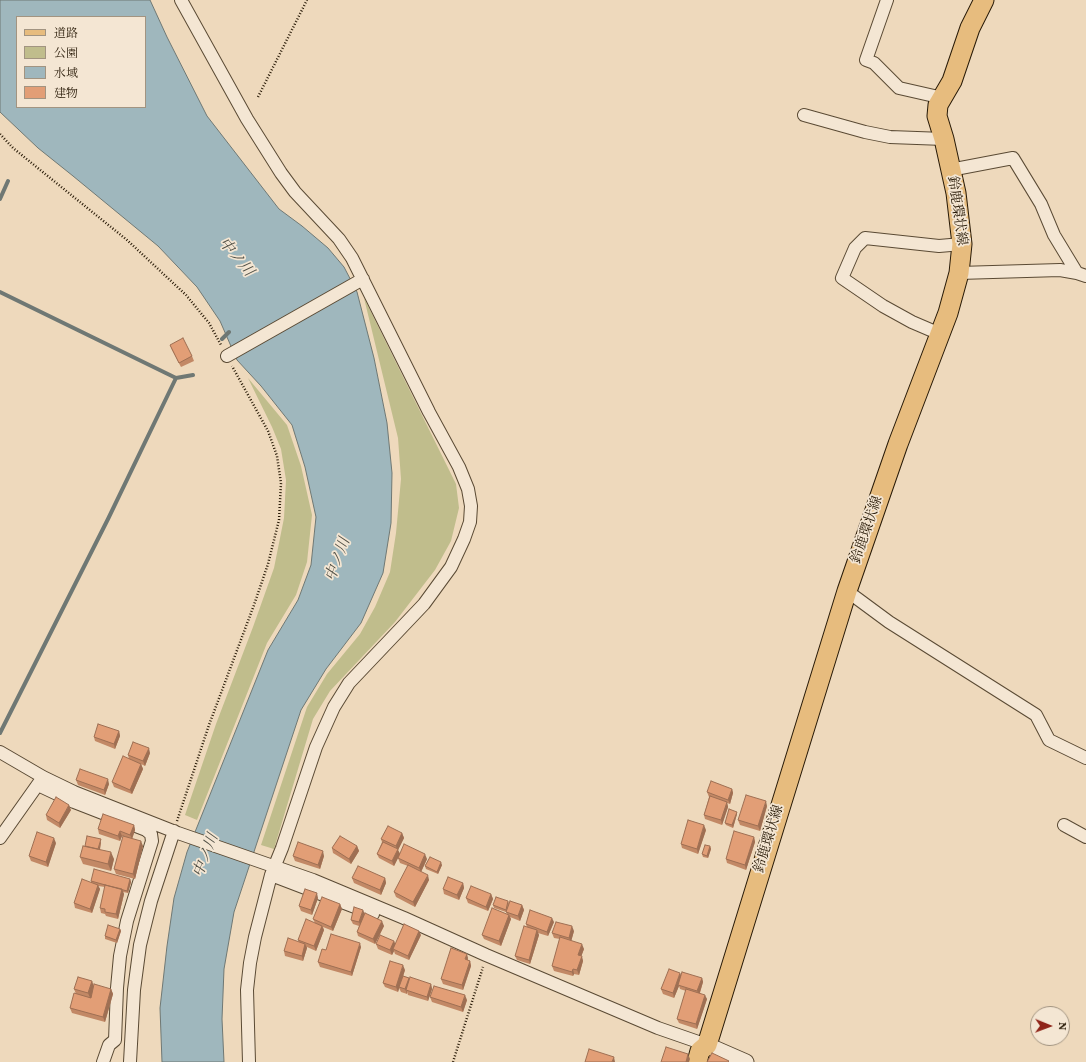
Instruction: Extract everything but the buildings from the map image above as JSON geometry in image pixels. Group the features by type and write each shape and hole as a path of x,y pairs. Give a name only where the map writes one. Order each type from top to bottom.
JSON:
{"main road":[{"name":"鈴鹿環状線","path":"697,1062 700,1051 707,1045 847,591 898,444 948,313 959,273 962,244 956,193 944,139 936,116 938,105 952,81 970,28 984,0"}],"street":[{"path":"181,0 247,119 281,173 294,192 339,239 352,258 429,412 459,467 468,489 471,506 470,522 459,553 444,578 424,604 349,683 334,707 316,747 272,869 262,905 250,963 248,990 249,1062"},
{"path":"887,0 866,60 874,63 899,88 943,98"},
{"path":"804,115 865,132 890,137 944,139"},
{"path":"950,170 1013,158 1041,204 1054,235 1081,275"},
{"path":"940,334 912,322 883,306 842,278 855,248 865,238 939,246 962,244"},
{"path":"959,273 1060,270 1081,275"},
{"path":"227,356 363,279"},
{"path":"847,591 889,622 1036,715 1049,740 1086,758"},
{"path":"0,752 40,781 74,802 146,830 151,834 152,841 131,907 122,945 117,988 115,1040 109,1045 103,1062"},
{"path":"40,781 80,794 272,869 313,880 404,918 486,956 658,1028 707,1045 746,1062"},
{"path":"0,838 40,781"},
{"path":"1064,825 1086,837"},
{"path":"130,1062 134,990 139,952 151,901 176,832"},
{"path":"110,1062 118,1046 132,961 139,952"}],"path":[{"path":"258,97 307,0"},
{"path":"0,134 13,148 127,240 186,295 209,323 268,431 277,456 281,483 279,520 268,564 209,725 176,832"},
{"path":"453,1062 486,956"}],"green space":[{"path":"364,298 456,484 459,508 451,541 435,570 395,622 330,691 313,719 274,849 261,845 307,707 327,674 360,634 375,607 390,572 396,533 401,479 398,438"},
{"path":"248,378 287,425 301,466 312,515 307,562 296,595 267,643 197,820 185,815 216,724 274,568 284,518 286,480 281,449"}],"water":[{"name":"中ノ川","path":"0,0 150,0 207,116 279,209 328,248 344,267 357,292 374,358 387,423 392,473 391,523 383,573 361,623 326,669 301,710 234,912 224,969 222,1019 224,1062 162,1062 160,1008 174,898 187,852 268,650 298,600 311,565 316,517 305,467 292,425 261,386 237,360 220,321 197,287 158,246 38,148 0,112"}],"waterway":[{"path":"0,199 8,181"},
{"path":"0,292 176,378 193,375"},
{"path":"222,339 229,332"},
{"path":"0,733 108,519 176,378"}]}
